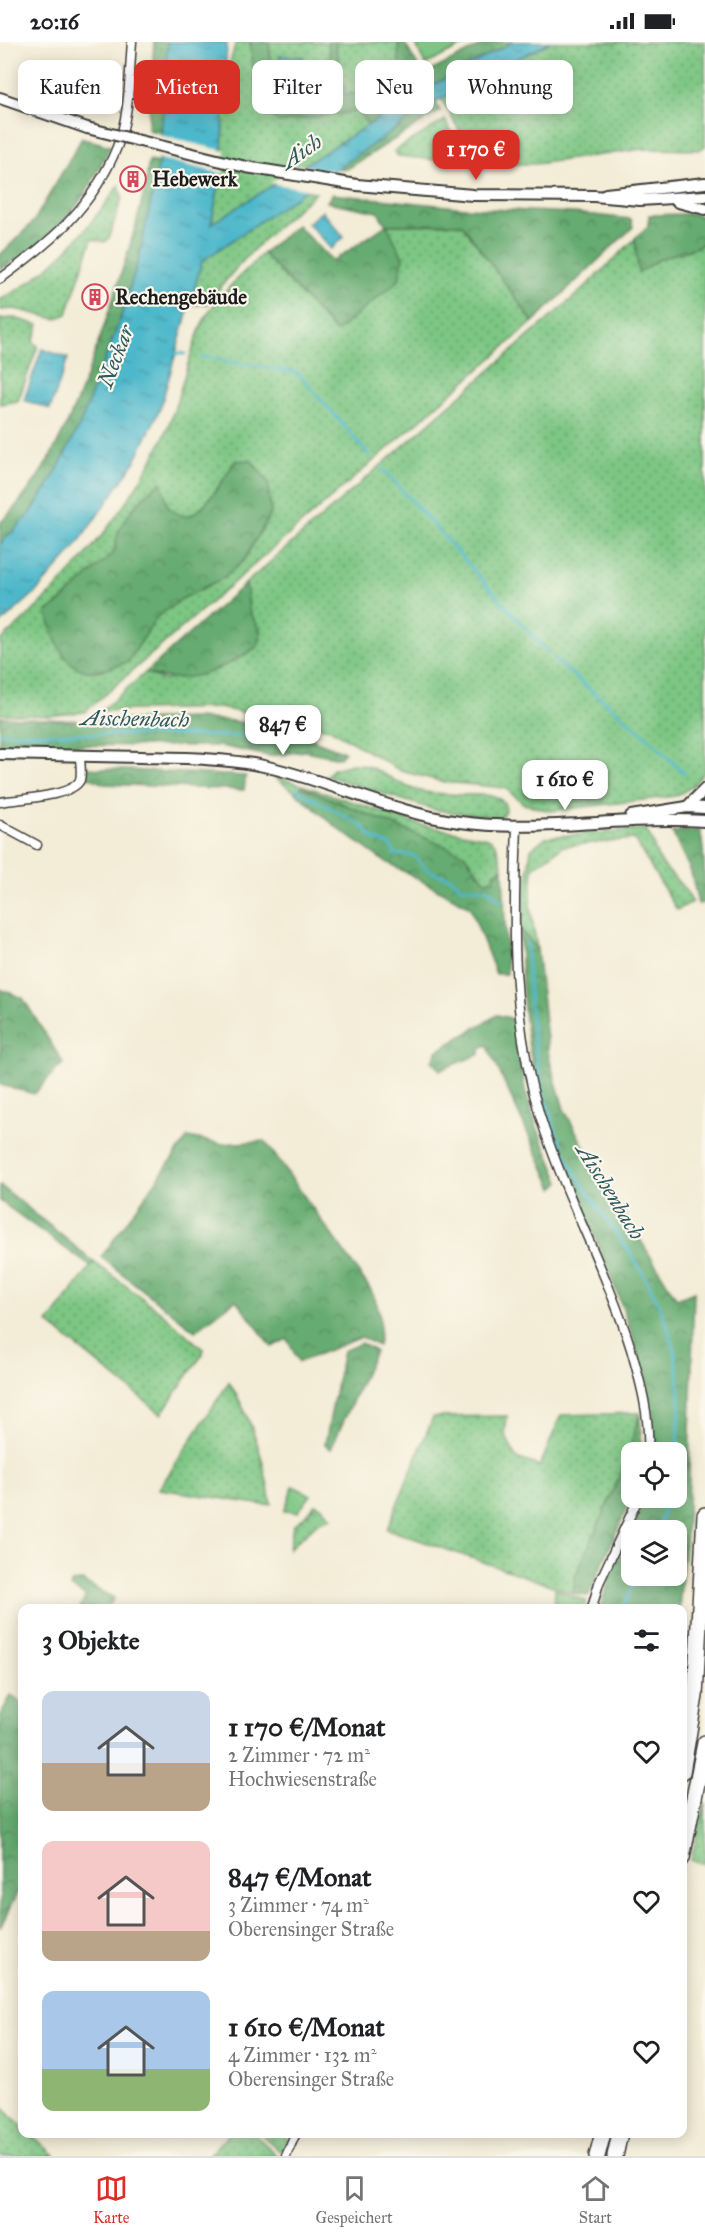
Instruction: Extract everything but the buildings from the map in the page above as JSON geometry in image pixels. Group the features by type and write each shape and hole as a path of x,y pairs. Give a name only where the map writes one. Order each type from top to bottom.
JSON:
{"highway":[{"path":"687,1743 695,1696 705,1515"},
{"path":"687,1833 705,1743"},
{"path":"597,2156 602,2138"},
{"path":"615,2156 619,2138"}],"street":[{"path":"0,279 37,252 70,223 99,183 118,146 123,123 132,42"},
{"path":"0,98 87,128 246,167 357,185 473,195 660,199 705,196"},
{"path":"688,184 705,173"},
{"path":"594,196 625,190 705,183"},
{"path":"660,199 705,209"},
{"path":"0,754 220,760 256,765 308,777 426,815 457,822 517,827 614,820 705,821"},
{"path":"0,802 52,794 75,786 80,776 80,756"},
{"path":"687,807 705,789"},
{"path":"614,820 687,807 705,808"},
{"path":"0,825 37,845"},
{"path":"517,827 514,963 529,1076 541,1118 622,1320 646,1405 650,1430 649,1442"},
{"path":"592,1604 599,1583 634,1508"},
{"path":"286,2156 294,2138"}],"green space":[{"path":"154,42 168,42 167,60 153,60"},
{"path":"236,42 250,42 252,60 252,114 268,114 280,122 355,111 355,114 360,114 368,125 211,225 221,174 223,114 240,114 240,60 231,60"},
{"path":"250,42 269,42 270,60 252,60"},
{"path":"269,42 328,42 330,60 270,60"},
{"path":"328,42 335,42 338,60 330,60"},
{"path":"335,42 398,42 399,60 355,60 355,93 344,95 343,60 338,60"},
{"path":"398,42 404,42 414,60 399,60"},
{"path":"415,42 470,42 434,60 423,60"},
{"path":"488,42 513,42 480,60 453,60"},
{"path":"551,42 705,42 705,146 699,150 643,149 536,164 478,164 450,114 573,114 573,60 516,60"},
{"path":"446,63 446,78 434,85 434,69"},
{"path":"343,84 345,95 355,93 355,111 343,113"},
{"path":"446,95 446,107 441,98"},
{"path":"434,103 440,111 347,169 334,168 417,114 434,114"},
{"path":"149,114 162,114 161,133 148,130"},
{"path":"268,114 337,114 280,122"},
{"path":"360,114 385,114 368,125"},
{"path":"445,120 469,163 398,156 394,151"},
{"path":"82,138 110,146 89,187 67,218 54,231 0,270 0,255 34,221"},
{"path":"149,161 159,163 139,258 120,320 81,422 56,473 31,513 0,544 0,523 39,475 69,420 81,390 129,249 143,197"},
{"path":"119,185 122,198 109,238 105,242 92,239 67,314 56,319 15,309 0,310 0,300 36,277 67,250"},
{"path":"304,189 316,193 259,245 232,273 208,304 189,305 202,261"},
{"path":"332,194 466,208 574,213 631,219 633,227 533,322 462,224 387,225 403,258 399,280 336,332 263,253 297,225 333,261 386,225 378,212 327,202"},
{"path":"695,214 705,218 705,771 693,786 676,796 550,811 524,804 505,788 444,782 401,771 330,729 219,708 101,711 145,673 165,680 261,632 249,610 246,583 583,289 648,226 649,215"},
{"path":"695,214 705,218 704,243 693,249 659,259 638,272 635,238 648,226 649,215"},
{"path":"462,224 533,322 85,712 49,716 0,714 0,641 69,574 129,499 168,428 203,322 214,304 230,286 263,253 336,332 403,258 386,225"},
{"path":"14,318 39,325 33,342 38,346 18,401 0,404 0,319"},
{"path":"251,460 268,482 271,513 244,560 223,578 182,599 157,617 128,662 108,669 85,671 68,660 56,641 47,611 57,605 114,552 124,522 144,496 161,482 168,507 182,516 191,515 213,494 235,461"},
{"path":"246,583 249,610 261,632 257,647 230,663 204,674 176,678 145,673"},
{"path":"0,717 87,721 195,718 234,721 306,737 345,752 340,758 305,751 269,756 220,746 0,745"},
{"path":"352,764 369,767 403,785 420,791 494,796 504,802 506,810 500,818 435,810 327,776 333,769"},
{"path":"86,768 246,776 244,790 104,784 86,776"},
{"path":"272,775 421,825 488,838 496,844 503,868 495,873 493,880 485,881 464,854 302,787 295,792"},
{"path":"302,787 464,854 485,881 493,880 495,873 503,868 507,974 496,974 470,907 381,859 340,830 295,792"},
{"path":"645,829 659,859 692,902 677,910 634,839 564,846 533,868 530,905 537,949 520,929 531,849 546,837"},
{"path":"700,830 704,857 704,903 698,904 691,872 672,832"},
{"path":"520,929 537,949 549,1058 564,1109 595,1167 677,1299 694,1292 687,1520 637,1520 641,1508 687,1508 687,1442 654,1442 646,1382 634,1341 545,1112 533,1068 525,1022"},
{"path":"0,989 23,998 63,1063 34,1094 0,1085"},
{"path":"497,1015 510,1018 514,1026 525,1090 536,1125 560,1182 553,1188 487,1045 480,1048 480,1054 440,1070 432,1061 437,1051"},
{"path":"188,1137 222,1144 265,1141 371,1290 380,1317 378,1346 362,1337 299,1362 287,1339 272,1347 236,1300 195,1331 101,1257"},
{"path":"0,1185 94,1262 91,1267 0,1201"},
{"path":"94,1262 161,1312 203,1349 203,1354 161,1414 48,1323"},
{"path":"361,1343 375,1351 331,1449 325,1444 343,1351"},
{"path":"229,1382 251,1426 265,1471 271,1504 264,1505 159,1489"},
{"path":"640,1413 631,1442 621,1442 621,1474 576,1575 573,1593 387,1529 433,1417 507,1416 505,1434 516,1458 540,1466 561,1415"},
{"path":"640,1413 641,1442 631,1442"},
{"path":"621,1474 621,1508 627,1508 588,1596 573,1593 576,1575"},
{"path":"293,1486 311,1495 298,1512 284,1511"},
{"path":"315,1504 322,1507 332,1518 319,1522 289,1549 293,1526"},
{"path":"621,1554 621,1586 681,1586 679,1604 601,1604"},
{"path":"82,1581 114,1598 110,1604 82,1604 86,1596 70,1587 72,1582"},
{"path":"555,1589 586,1601 586,1604 554,1604"},
{"path":"11,1695 18,1701 18,1891 0,1928 0,1716"},
{"path":"705,1803 705,1864 691,1860"},
{"path":"0,2105 18,2122 18,2138 35,2138 55,2156 0,2156"},
{"path":"225,2138 258,2138 278,2156 208,2156"},
{"path":"266,2138 288,2139 281,2152"}],"water":[{"path":"168,42 227,42 226,60 167,60"},
{"path":"513,42 550,42 516,60 480,60"},
{"path":"280,56 303,57 303,60 280,60"},
{"path":"446,78 446,96 435,102 434,85"},
{"name":"Neckar","path":"163,114 224,114 221,174 211,224 386,114 417,114 202,261 160,409 134,463 74,549 35,593 0,624 0,544 31,513 56,473 81,422 120,320 139,258 159,163"},
{"path":"322,211 344,237 331,249 308,223"},
{"path":"42,349 68,358 50,409 24,400"}],"pier":[{"path":"158,135 225,151 224,174 156,158"},
{"path":"298,165 336,171 309,190 270,183"}],"waterway":[{"path":"172,353 185,354"},
{"path":"202,357 298,373 369,455"},
{"path":"383,469 547,652"},
{"path":"554,659 647,737 684,773"},
{"name":"Aischenbach","path":"0,733 248,736 267,744"},
{"name":"Aischenbach","path":"296,789 361,825 374,839 390,845 396,855 412,855 426,869 450,878 461,887 487,889 501,901"},
{"name":"Aischenbach","path":"527,943 534,1040 549,1111 564,1152 582,1184 636,1262 660,1307 669,1330 675,1353 680,1401 677,1442"},
{"name":"Aischenbach","path":"661,1520 664,1508"},
{"name":"Aischenbach","path":"625,1604 633,1586"}],"place":[{"name":"Hebewerk","path":"133,179"},
{"name":"Rechengebäude","path":"95,297"}],"water label":[{"name":"Aich","path":"301,151"}]}
